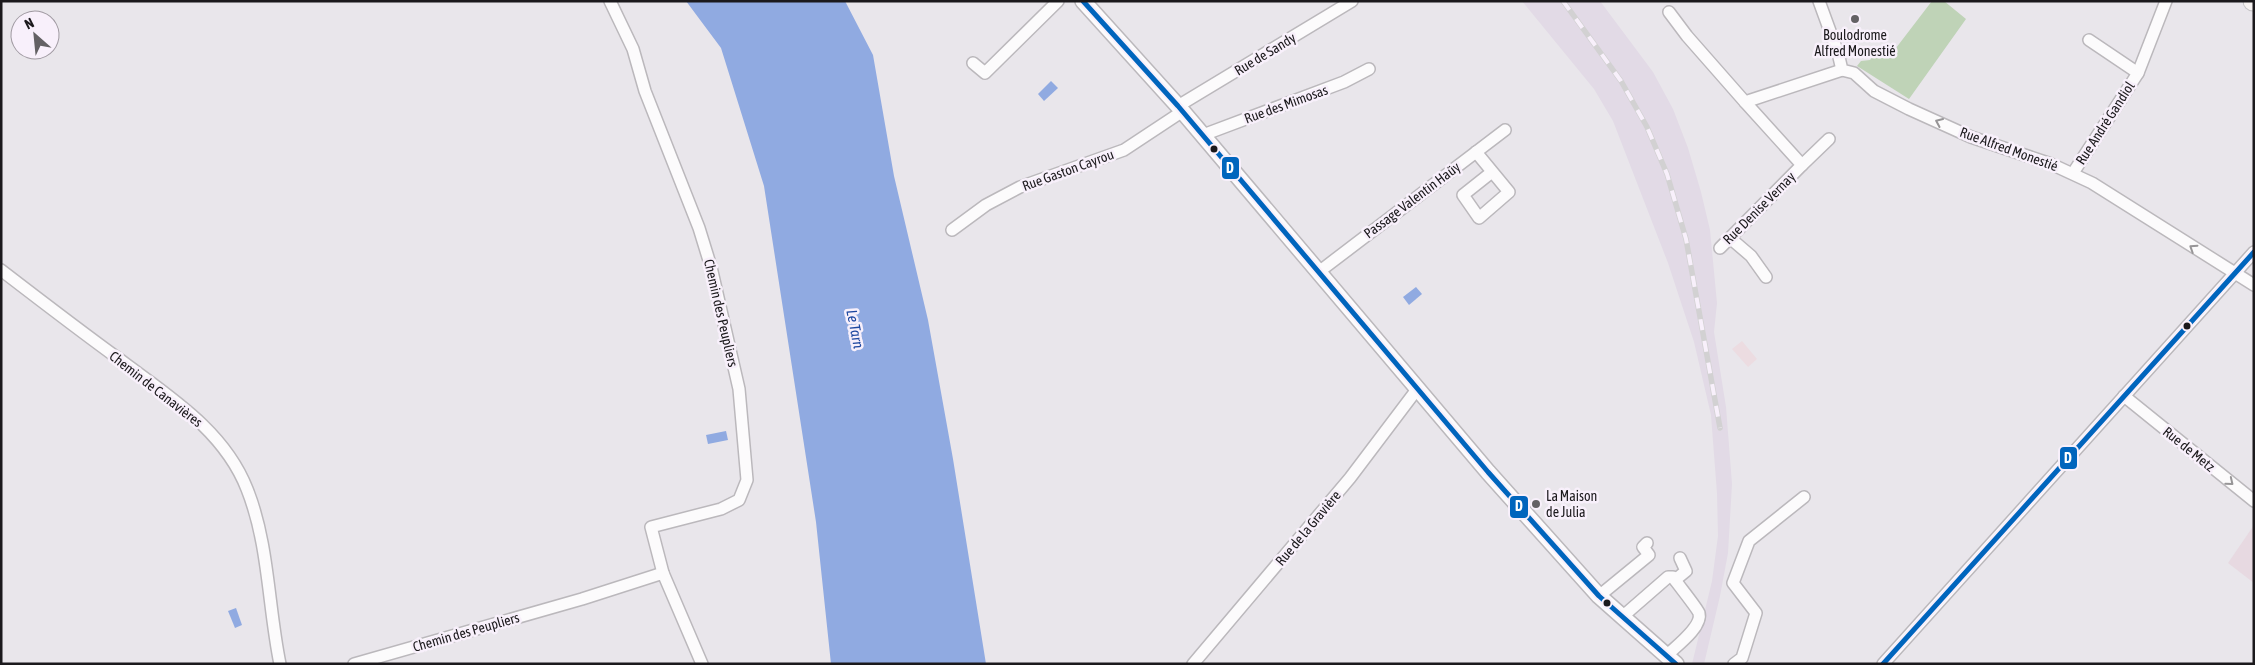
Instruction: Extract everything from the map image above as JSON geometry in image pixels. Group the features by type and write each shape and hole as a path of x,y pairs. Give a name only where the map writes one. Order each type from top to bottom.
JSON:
{"street":[{"name":"Chemin des Peupliers","path":"610,1 633,49 645,91 699,228 728,336 739,389 746,480 739,500 721,509 651,527 663,573 702,664"},
{"path":"973,63 985,73 1058,1"},
{"path":"1083,1 1180,108 1320,271 1488,472 1599,596 1622,617 1671,660 1696,627 1699,612 1676,580 1673,577 1668,577 1622,617"},
{"name":"Rue de Sandy","path":"1180,108 1352,1"},
{"path":"1745,102 1842,70 1820,1"},
{"name":"Rue André Gandiol","path":"2073,173 2138,73 2166,1"},
{"name":"Rue Denise Vernay","path":"1670,12 1687,36 1802,165 1720,248"},
{"name":"Rue André Gandiol","path":"2089,40 2138,73"},
{"name":"Rue des Mimosas","path":"1202,135 1336,86 1369,69"},
{"name":"Rue Alfred Monestié","path":"1842,70 1854,74 1874,91 1972,137 2073,173 2254,285"},
{"name":"Rue Gaston Cayrou","path":"952,230 986,205 1020,187 1124,150 1180,108"},
{"name":"Passage Valentin Haüy","path":"1320,271 1505,130"},
{"path":"1802,165 1829,139"},
{"path":"1476,152 1492,172"},
{"path":"1730,238 1751,256 1766,277"},
{"path":"1883,664 2254,252"},
{"name":"Chemin de Canavières","path":"1,270 180,405 217,439 248,490 257,519 272,627 280,664"},
{"name":"Rue de la Gravière","path":"1193,664 1350,478 1418,388"},
{"name":"Rue de Metz","path":"2124,396 2254,501"},
{"path":"1734,664 1742,658 1756,613 1733,583 1749,541 1804,497"},
{"path":"1599,596 1650,555 1643,547 1647,543"},
{"path":"1676,580 1686,571 1680,558"},
{"name":"Chemin des Peupliers","path":"354,664 582,599 663,573"}],"shaded area":[{"path":"1522,1 1600,1 1653,72 1673,109 1688,148 1701,192 1710,230 1717,303 1714,332 1726,407 1732,484 1728,553 1704,664 1692,664 1712,581 1718,536 1717,493 1711,415 1694,342 1668,263 1613,121 1594,89"},
{"path":"1742,341 1757,359 1748,367 1732,349"},
{"path":"2254,525 2254,583 2228,563"}],"green space":[{"path":"1932,1 1944,1 1966,19 1909,99 1857,66 1861,61 1870,60 1881,47 1896,48"}],"water":[{"name":"Le Tarn","path":"686,1 845,1 873,55 894,176 928,320 953,459 986,664 831,664 816,522 764,186 721,48"},
{"path":"1051,81 1058,88 1044,101 1038,94"},
{"path":"1416,287 1422,294 1409,305 1403,297"},
{"path":"726,431 728,440 708,444 706,435"},
{"path":"236,608 242,625 235,628 228,611"}],"railway":[{"path":"1563,1 1621,81 1647,127 1667,174 1686,239 1720,428"}],"transit line":[{"name":"D","path":"1083,1 1178,106 1488,472 1599,596 1676,664"},
{"name":"D","path":"1883,664 2254,252"}],"place":[{"name":"Boulodrome Alfred Monestié","path":"1855,19"},
{"name":"La Maison de Julia","path":"1536,504"}]}
